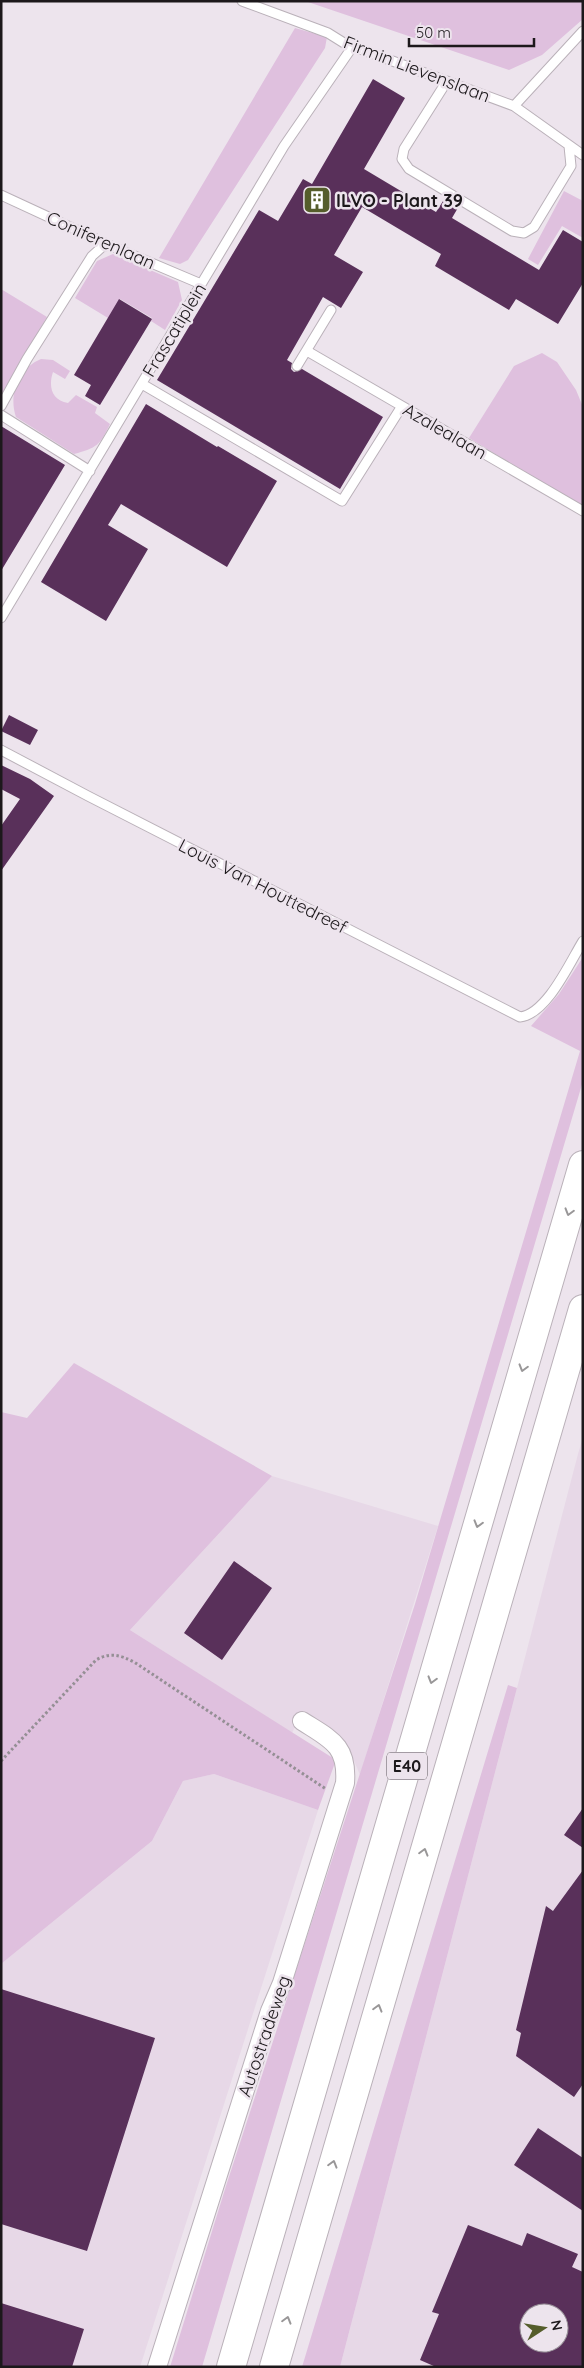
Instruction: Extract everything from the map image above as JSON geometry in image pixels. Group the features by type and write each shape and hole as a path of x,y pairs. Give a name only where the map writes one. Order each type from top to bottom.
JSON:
{"highway":[{"name":"E40","path":"231,2367 583,1165"},
{"name":"E40","path":"274,2367 583,1309"}],"street":[{"name":"Autostradeweg","path":"157,2367 270,2011 282,1982 345,1783 346,1769 337,1744 302,1720"}],"lane":[{"name":"Firmin Lievenslaan","path":"242,1 328,33 353,46 514,106 583,155"},
{"path":"514,106 583,31"},
{"name":"Frascatiplein","path":"1,618 284,146 353,46"},
{"path":"447,81 404,149 402,159 409,169 512,231 524,233 534,227 571,166 569,146"},
{"name":"Coniferenlaan","path":"1,195 109,245 201,284"},
{"path":"1,406 27,359 92,256 102,247 109,245"},
{"path":"297,366 331,310"},
{"name":"Azalealaan","path":"306,351 583,512"},
{"path":"142,384 342,501 402,406"},
{"path":"1,415 90,471"},
{"name":"Louis Van Houttedreef","path":"1,750 520,1017 527,1016 550,996 583,940"}],"path":[{"path":"1,1761 96,1660 102,1656 115,1654 134,1662 332,1794"}],"shaded area":[{"path":"305,1 583,1 583,19 542,55 509,70"},
{"path":"295,28 327,37 325,48 188,260 180,264 159,258"},
{"path":"564,191 583,201 583,238 562,226 538,265 528,259"},
{"path":"113,254 178,282 182,300 165,330 151,321 152,318 120,299 108,318 75,298 97,261"},
{"path":"1,289 47,317 1,395"},
{"path":"542,353 557,362 576,390 583,407 583,507 469,438 514,366"},
{"path":"41,359 53,360 70,371 65,379 53,372 51,388 58,399 68,403 76,395 97,407 95,413 110,424 97,445 74,454 16,417 13,399 17,383 21,375 33,363"},
{"path":"583,957 583,1081 202,2367 170,2367 226,2186 415,1604 580,1051 531,1026 559,994"},
{"path":"74,1363 272,1476 130,1630 336,1760 318,1810 214,1774 183,1781 152,1841 1,1964 1,1412 27,1418"},
{"path":"583,1437 583,2367 340,2367 578,1454"},
{"path":"272,1476 438,1526 360,1775 349,1749 331,1730 303,1711 292,1733 130,1630"},
{"path":"508,1685 517,1688 340,2367 302,2367"},
{"path":"214,1774 318,1810 140,2367 1,2367 1,1964 152,1841 183,1781"}],"building":[{"path":"373,79 405,98 364,169 436,212 445,198 459,206 452,218 539,270 563,230 583,242 583,283 558,324 516,299 509,310 435,266 441,254 362,207 334,255 363,272 341,308 323,297 287,360 292,363 291,369 294,372 302,369 383,417 340,489 157,380 259,210 278,221 303,179 312,184"},
{"path":"119,299 152,319 100,405 85,396 91,385 74,375"},
{"path":"146,404 277,481 227,567 121,504 108,525 148,549 106,621 41,582"},
{"path":"1,426 65,465 1,571"},
{"path":"9,715 38,730 30,745 1,731"},
{"path":"1,765 30,779 54,796 1,871 1,826 20,799 1,789"},
{"path":"234,1561 272,1588 222,1660 184,1633"},
{"path":"583,1808 583,1848 564,1835"},
{"path":"583,1870 583,2084 574,2097 516,2056 521,2033 516,2030 546,1906 553,1911"},
{"path":"1,1989 155,2038 87,2251 1,2224"},
{"path":"538,2128 583,2158 583,2211 514,2165"},
{"path":"468,2225 522,2246 527,2233 578,2254 572,2267 583,2272 583,2367 436,2367 420,2360 439,2314 432,2312"},
{"path":"1,2303 84,2329 72,2367 1,2367"}],"place":[{"name":"ILVO - Plant 39","path":"317,200"}]}
